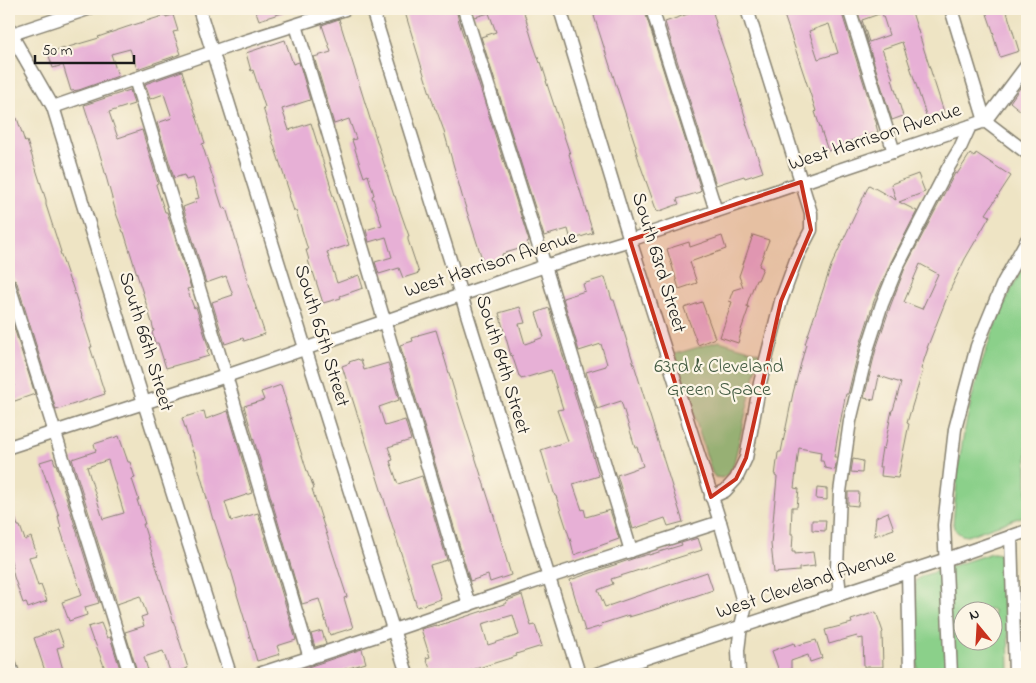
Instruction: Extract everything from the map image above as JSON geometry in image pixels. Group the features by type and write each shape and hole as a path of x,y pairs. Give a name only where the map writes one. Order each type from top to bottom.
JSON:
{"street":[{"path":"10,32 88,9"},
{"name":"South 65th Street","path":"199,9 407,674"},
{"path":"53,108 213,52 345,9"},
{"name":"South 64th Street","path":"372,9 548,577 580,674"},
{"path":"464,9 631,551"},
{"name":"South 63rd Street","path":"560,9 630,240 720,522 745,609 738,650 739,674"},
{"path":"652,9 716,211"},
{"path":"711,497 725,491 736,479 746,458 760,384 781,302 797,258 811,230 810,213 802,182 747,9"},
{"path":"849,9 894,152"},
{"path":"951,9 985,121 1027,153"},
{"path":"296,25 469,605"},
{"name":"South 66th Street","path":"10,32 53,108 230,674"},
{"path":"985,121 1027,65"},
{"path":"135,79 310,658"},
{"name":"West Harrison Avenue","path":"9,447 226,376 544,266 630,240 985,121"},
{"path":"840,593 837,568 840,492 850,421 868,347 882,304 898,265 970,126"},
{"path":"950,674 944,525 955,429 977,346 1004,283 1027,240"},
{"path":"9,285 130,674"},
{"path":"259,674 548,577 720,522"},
{"name":"West Cleveland Avenue","path":"597,674 1027,531"},
{"path":"1011,536 1015,674"},
{"path":"908,571 910,674"},
{"path":"9,662 13,674"}],"highlighted area":[{"path":"801,182 811,230 781,301 746,458 736,479 711,497 630,240"}],"green space":[{"path":"1027,260 1027,515 967,536 961,535 953,524 962,443 974,388 1002,310"},
{"name":"63rd & Cleveland Green Space","path":"719,341 760,353 733,467 722,478 715,477 712,473 675,354"},
{"path":"992,553 1003,557 1007,564 1009,674 917,674 916,580 922,576"}],"building":[{"path":"255,9 288,9 289,11 259,20"},
{"path":"404,9 456,9 529,241 527,242 529,246 502,254 503,259 484,265 443,128 435,109"},
{"path":"472,9 523,9 570,154 593,233 571,240 568,229 544,236 481,37 496,32 489,13 475,17"},
{"path":"593,9 644,9 701,190 700,192 677,199 679,204 657,212 635,148"},
{"path":"702,9 712,9 715,24 763,172 716,185 665,22"},
{"path":"782,9 840,9 878,132 847,142 847,144 828,151","holes":["829,24 838,53 818,59 809,31"]},
{"path":"857,9 911,9 944,112 927,118 902,42 882,49 893,79 903,116 892,120","holes":["882,13 889,35 869,42 862,20"]},
{"path":"1006,9 1019,51 1000,57 986,11"},
{"path":"166,15 166,17 173,15 178,31 173,32 181,54 137,69 130,49 111,54 118,76 71,91 63,65 53,68 48,53"},
{"path":"339,19 394,196 409,236 408,240 419,273 403,278 399,268 379,274 375,262 392,257 386,237 369,242 366,230 382,225 372,196 374,195 368,175 364,177 352,140 356,139 349,119 334,124 314,57 331,52 322,25"},
{"path":"285,40 293,64 299,62 310,100 282,109 289,130 311,123 349,245 327,252 337,283 359,275 363,288 340,296 341,298 323,303 312,273 306,250 308,250 271,136 263,108 265,107 246,53"},
{"path":"182,71 205,143 202,144 223,209 226,208 247,281 265,334 244,341 243,338 225,344 212,302 233,295 226,276 206,283 183,207 196,202 195,199 199,198 193,178 186,180 184,175 174,178 157,123 172,118 164,94 150,99 145,84"},
{"path":"1027,78 1027,116 1010,102"},
{"path":"130,90 134,104 109,112 118,138 142,130 158,183 156,185 165,212 167,212 191,288 187,289 194,308 196,307 209,349 207,350 209,356 166,368 158,343 155,343 152,323 124,232 116,213 84,105"},
{"path":"17,118 25,142 27,141 46,200 60,252 92,347 90,347 105,394 56,410 17,283 9,277 9,121"},
{"path":"976,153 1011,176 986,214 990,216 965,259 950,290 927,348 921,369 923,370 907,423 909,424 898,478 881,476 882,467 879,467 882,448 884,449 892,410 901,383 879,376 874,400 864,398 876,349 905,268 955,173 957,174 970,154 974,157","holes":["920,264 938,274 922,309 904,302"]},
{"path":"918,174 925,192 899,202 917,211 874,301 860,345 848,394 846,394 845,398 834,457 837,457 835,470 825,468 823,461 820,461 821,452 799,448 794,488 799,489 797,507 792,507 792,552 795,552 795,554 813,552 815,566 799,568 799,571 774,573 771,544 778,453 781,452 805,344 831,266 869,185 896,200 891,184"},
{"path":"753,235 769,240 759,266 763,268 748,301 747,307 749,307 738,343 720,337 732,302 729,301 733,290 743,287 739,276"},
{"path":"722,236 726,249 690,262 697,283 679,289 667,249 689,242 690,247"},
{"path":"605,277 612,300 614,300 683,522 668,526 665,518 633,529 617,475 643,466 621,401 597,409 586,372 606,366 601,344 579,351 563,298 585,291 583,284"},
{"path":"702,302 715,338 698,345 684,308"},
{"path":"520,307 525,323 519,324 525,344 544,337 536,313 549,308 599,476 573,484 586,517 610,510 619,539 574,555 541,450 568,441 557,410 563,409 551,370 521,379 511,356 499,313"},
{"path":"9,312 35,394 9,403 9,388 14,386 9,370"},
{"path":"436,330 511,575 490,582 488,575 470,581 400,345 413,341 412,338 418,335"},
{"path":"358,359 361,360 364,370 388,363 399,400 379,407 385,426 405,420 411,440 388,447 393,460 390,461 398,484 422,476 447,560 430,565 441,599 417,607 342,366"},
{"path":"281,385 347,597 344,598 353,628 330,635 319,599 302,604 244,406 264,400 261,392"},
{"path":"204,411 206,419 228,411 252,493 225,502 231,521 258,513 296,640 277,646 280,654 257,661 231,570 213,520 194,452 182,418"},
{"path":"119,436 128,462 130,462 135,478 132,479 139,500 137,500 145,524 143,524 188,668 171,674 163,651 144,657 149,674 138,674 125,632 144,626 141,617 147,615 140,596 117,604 72,459 96,451 94,444","holes":["108,460 124,513 103,519 87,467"]},
{"path":"53,458 99,603 85,607 87,615 69,621 62,602 82,595 60,528 59,516 40,462"},
{"path":"853,459 863,461 862,473 851,472"},
{"path":"817,488 827,489 827,500 816,499"},
{"path":"848,492 859,492 858,506 848,505"},
{"path":"10,503 25,540 31,537 37,555 29,557 38,586 41,585 47,601 28,608 26,602 23,603 14,577 9,554"},
{"path":"888,512 894,529 874,536 876,517"},
{"path":"812,520 826,520 825,531 812,530"},
{"path":"698,538 702,550 611,579 613,584 598,590 605,607 707,572 713,590 653,610 629,617 629,615 585,631 570,580 635,558 682,545 681,543"},
{"path":"522,595 531,626 535,625 542,646 459,674 432,674 426,658 430,657 421,629 437,626 507,603 506,601","holes":["513,615 519,635 488,645 482,624"]},
{"path":"876,612 883,632 883,667 864,667 863,638 858,639 857,636 829,644 825,630 852,623 851,620"},
{"path":"101,623 107,638 110,637 121,672 107,674 93,641 88,627"},
{"path":"58,629 64,646 57,648 63,670 46,674 34,638"},
{"path":"322,631 326,644 315,647 311,634"},
{"path":"816,640 822,658 810,662 808,655 791,661 791,674 780,674 772,651 794,643 795,646"},
{"path":"362,649 366,663 329,674 294,674 293,672"}]}
